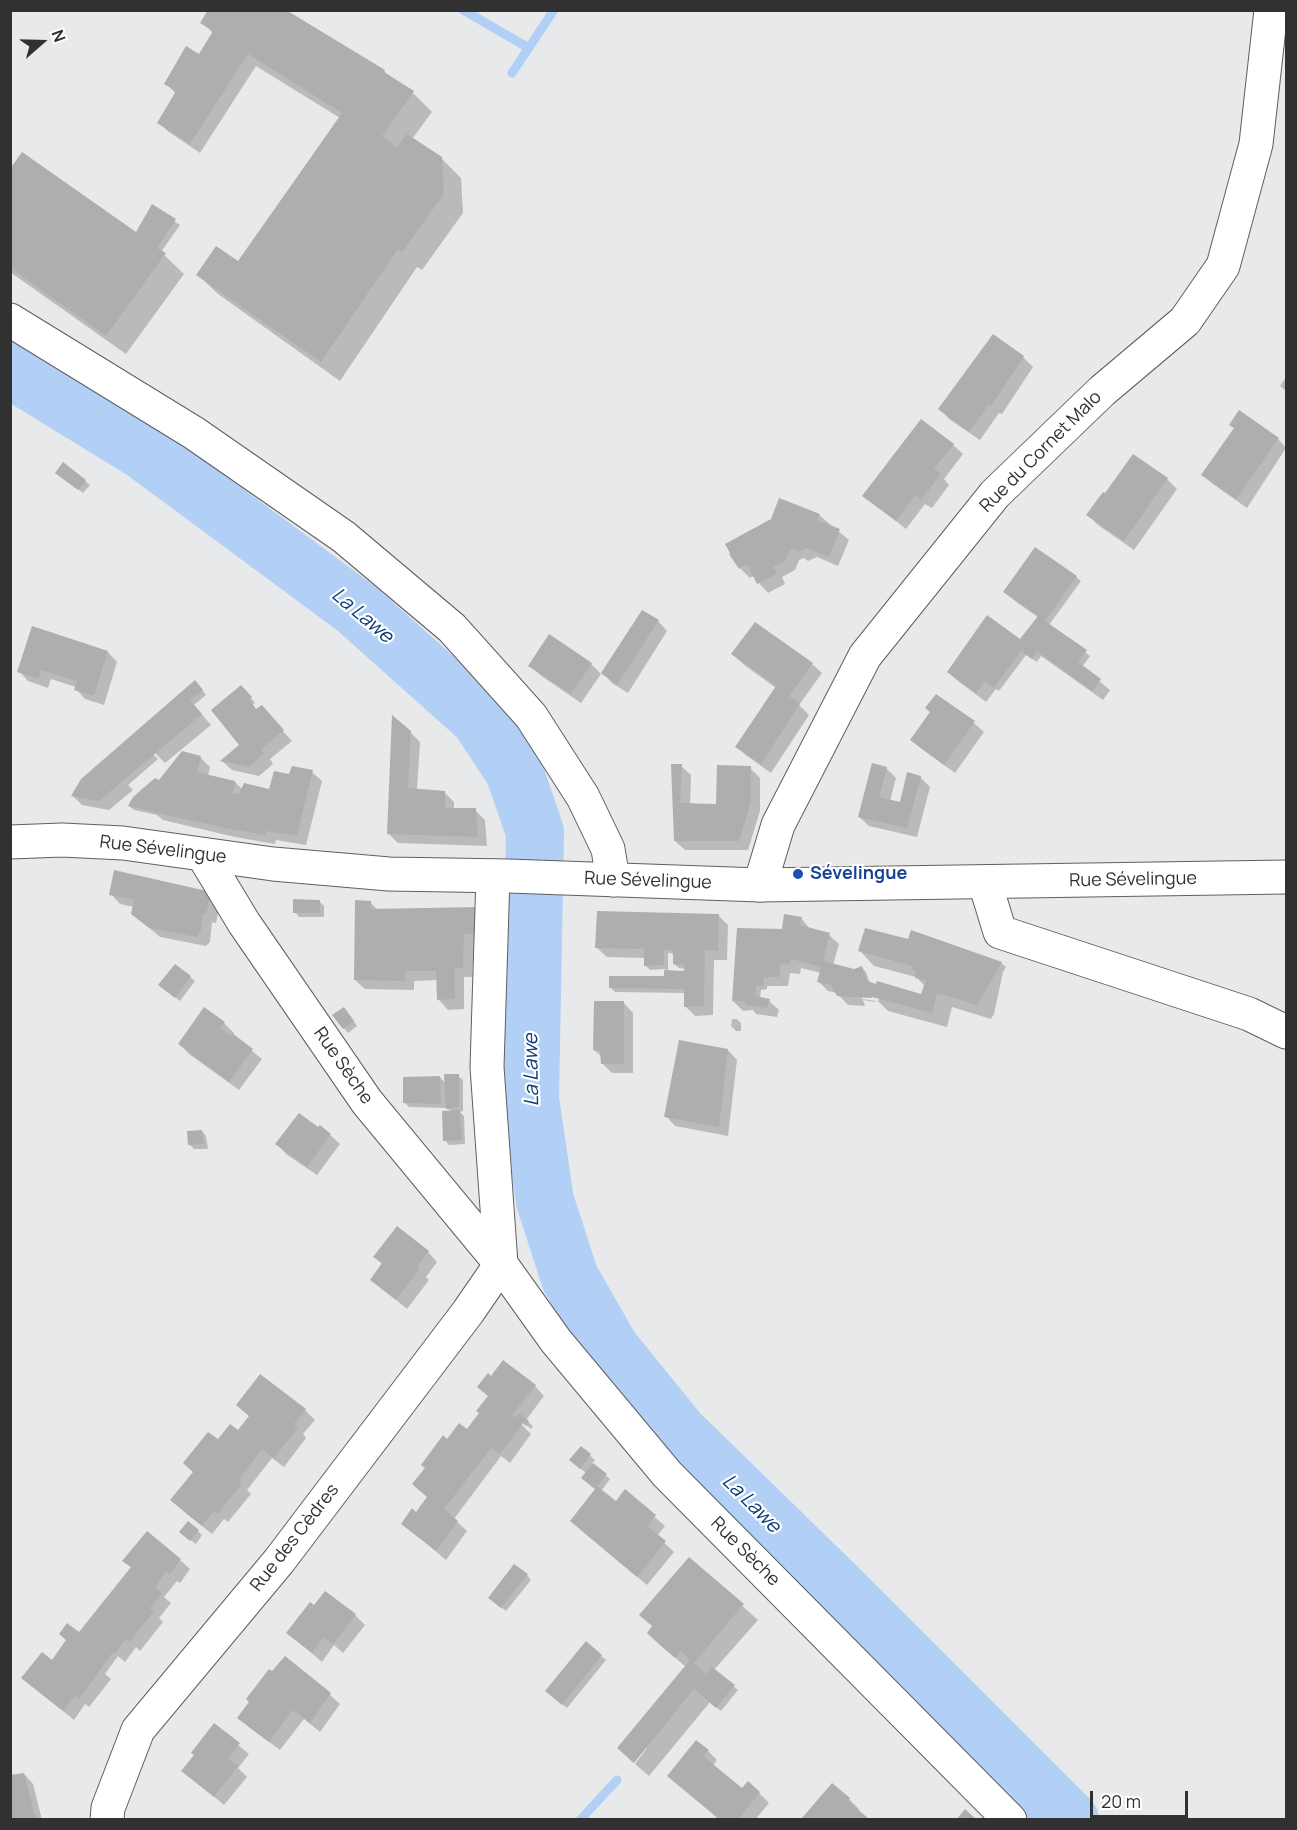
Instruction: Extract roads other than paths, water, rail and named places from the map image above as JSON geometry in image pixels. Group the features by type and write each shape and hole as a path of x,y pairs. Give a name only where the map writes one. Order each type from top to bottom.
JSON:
{"street":[{"name":"Rue du Cornet Malo","path":"760,885 778,825 866,656 995,494 1102,391 1185,321 1223,266 1256,144 1271,10"},
{"path":"10,320 194,433 344,537 452,628 537,724 588,807 608,849 613,880"},
{"name":"Rue Sévelingue","path":"10,842 62,840 123,843 273,864 389,874 760,885 1287,877"},
{"name":"Rue Sèche","path":"203,855 244,923 367,1102 501,1264 556,1341 667,1474 1011,1820"},
{"path":"501,876 487,1067 501,1264"},
{"path":"985,883 1000,932 1249,1014 1287,1032"},
{"name":"Rue des Cèdres","path":"107,1820 108,1808 138,1730 279,1561 468,1312 501,1264"}],"waterway":[{"path":"463,10 529,48"},
{"path":"512,73 554,10"},
{"name":"La Lawe","path":"10,369 142,450 357,609 479,718 514,771 535,832 530,1099 545,1201 570,1278 610,1348 678,1432 1070,1820"},
{"path":"580,1820 617,1780"}],"place":[{"name":"Sévelingue","path":"798,874"}]}
